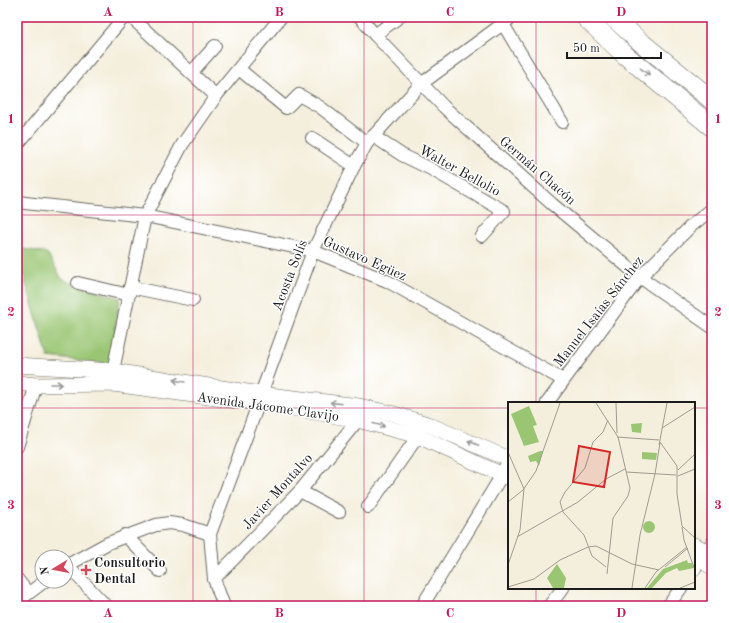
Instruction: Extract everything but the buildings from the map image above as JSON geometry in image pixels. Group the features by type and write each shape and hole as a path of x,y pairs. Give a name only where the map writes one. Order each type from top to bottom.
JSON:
{"main road":[{"path":"585,17 625,55 712,127"},
{"path":"613,17 637,39 712,100"}],"street":[{"path":"17,145 124,17"},
{"path":"132,17 216,96"},
{"path":"113,378 145,216 182,145 216,96 281,17"},
{"name":"Germán Chacón","path":"360,17 374,35 444,107 552,204 640,277 712,327"},
{"path":"374,35 399,17"},
{"path":"507,20 562,122"},
{"name":"Acosta Solís","path":"224,606 214,579 210,534 313,251 354,166 370,140 421,84 507,20"},
{"path":"191,73 215,46"},
{"name":"Walter Bellolio","path":"239,69 286,108 299,95 320,106 370,140 431,169 504,211 482,236"},
{"path":"312,138 354,166"},
{"name":"Gustavo Egüez","path":"17,201 145,216 313,251 387,281 564,380"},
{"name":"Manuel Isaías Sánchez","path":"548,402 640,277 691,226 712,209"},
{"path":"78,283 193,300"},
{"name":"Avenida Jácome Clavijo","path":"17,365 113,378 238,401 260,398 359,406 394,414 427,424 508,458"},
{"name":"Avenida Jácome Clavijo","path":"17,383 36,385 113,378"},
{"path":"17,446 36,385"},
{"name":"Avenida Jácome Clavijo","path":"260,398 358,420 418,436 505,476"},
{"name":"Javier Montalvo","path":"214,579 300,491 358,420"},
{"path":"368,507 418,436"},
{"path":"422,606 505,476 508,462"},
{"path":"300,491 339,512"},
{"path":"74,562 125,535 156,525 169,523 183,525 210,534"},
{"path":"125,535 160,571"},
{"path":"74,574 106,606"},
{"path":"17,579 28,593"},
{"path":"17,602 34,589"},
{"path":"549,606 562,589"},
{"path":"668,606 680,589"}],"green space":[{"path":"17,248 47,253 62,279 76,285 120,298 110,364 48,357 17,254"}],"place":[{"name":"Consultorio Dental","path":"86,570"}]}
